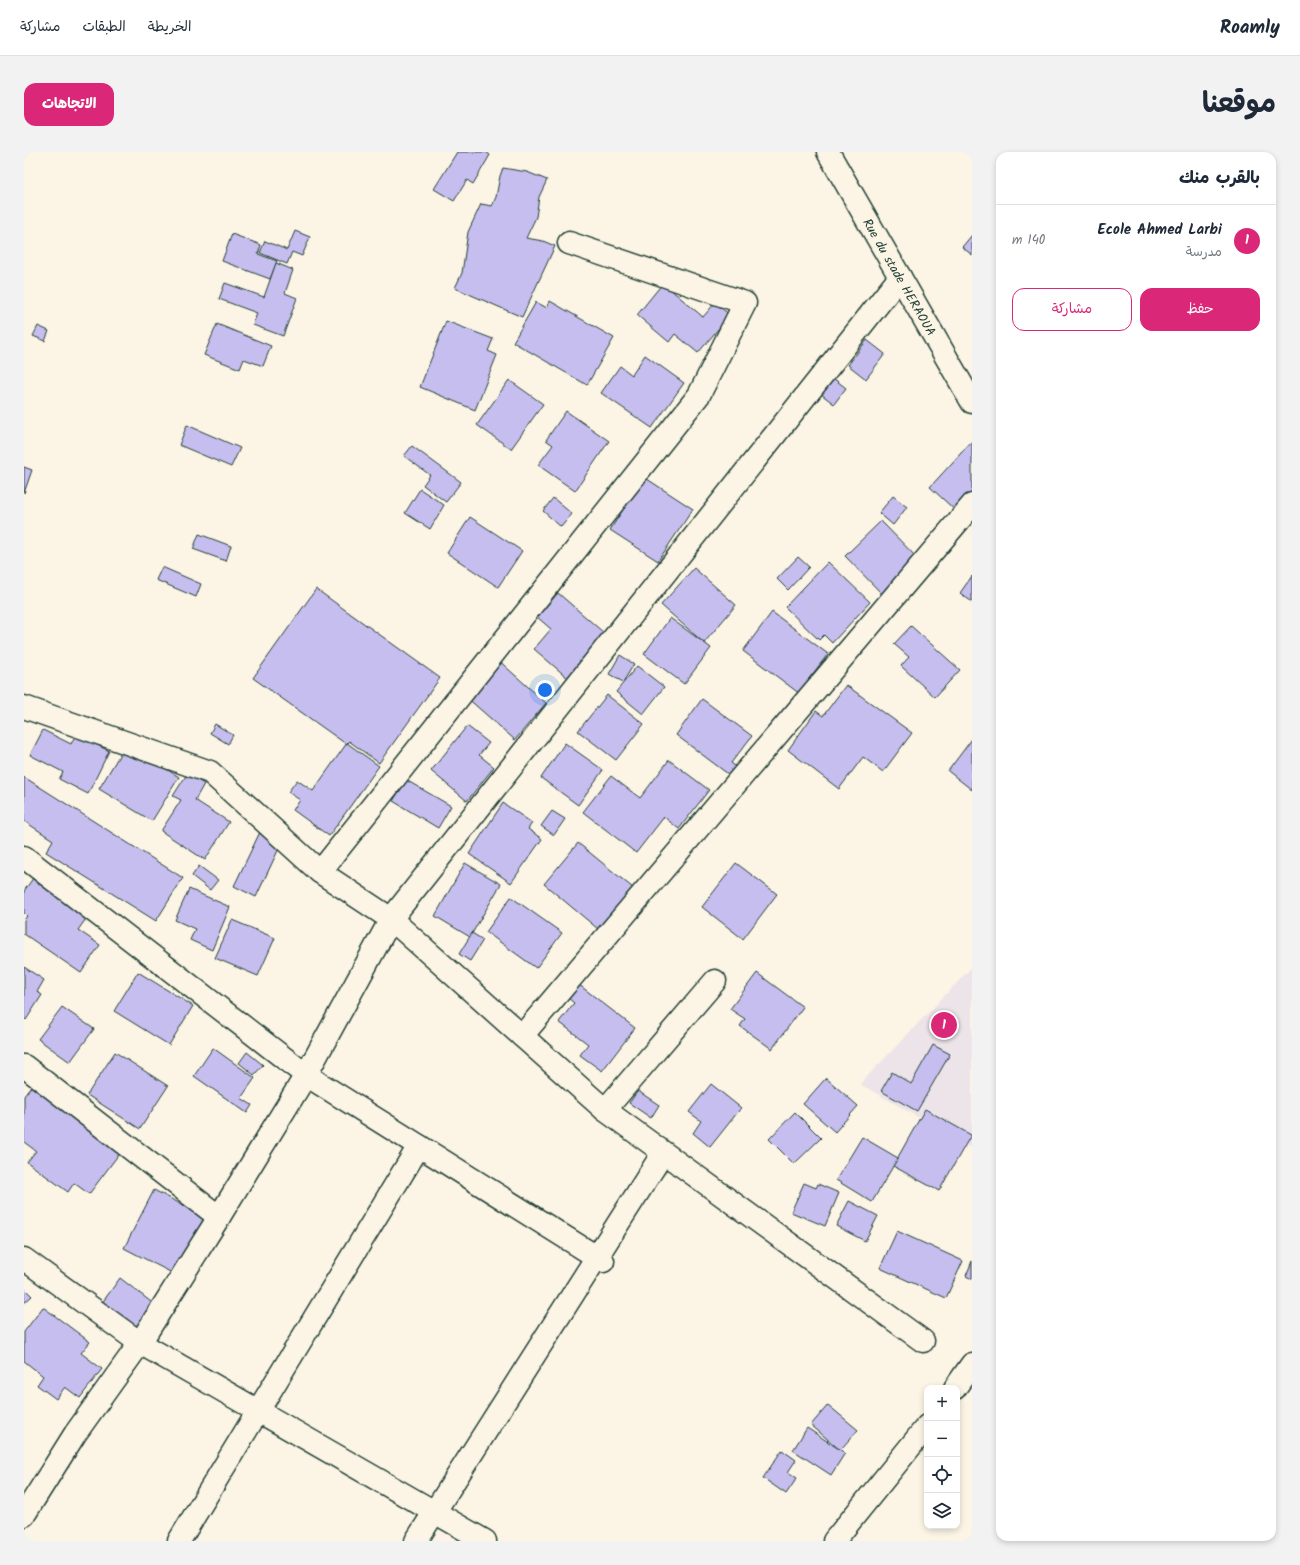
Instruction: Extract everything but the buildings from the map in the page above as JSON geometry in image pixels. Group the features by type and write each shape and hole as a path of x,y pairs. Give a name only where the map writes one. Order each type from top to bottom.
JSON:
{"street":[{"name":"Rue du stade HERAOUA","path":"828,152 972,402"},
{"path":"320,872 699,395 745,303 569,243"},
{"path":"27,1503 140,1343 219,1217 306,1075 391,919 900,277"},
{"path":"522,1036 972,504"},
{"path":"24,707 210,772 320,872 391,919 605,1110 922,1341"},
{"path":"24,857 306,1075 600,1259"},
{"path":"605,1110 715,981"},
{"path":"24,1066 219,1217"},
{"path":"179,1541 419,1146"},
{"path":"416,1541 600,1259 664,1153"},
{"path":"24,1258 140,1343 485,1541"},
{"path":"957,1385 972,1364"},
{"path":"834,1541 924,1430"}],"shaded area":[{"path":"972,967 972,1148 860,1084"}],"place":[{"name":"Ecole Ahmed Larbi","path":"944,1025"}]}
